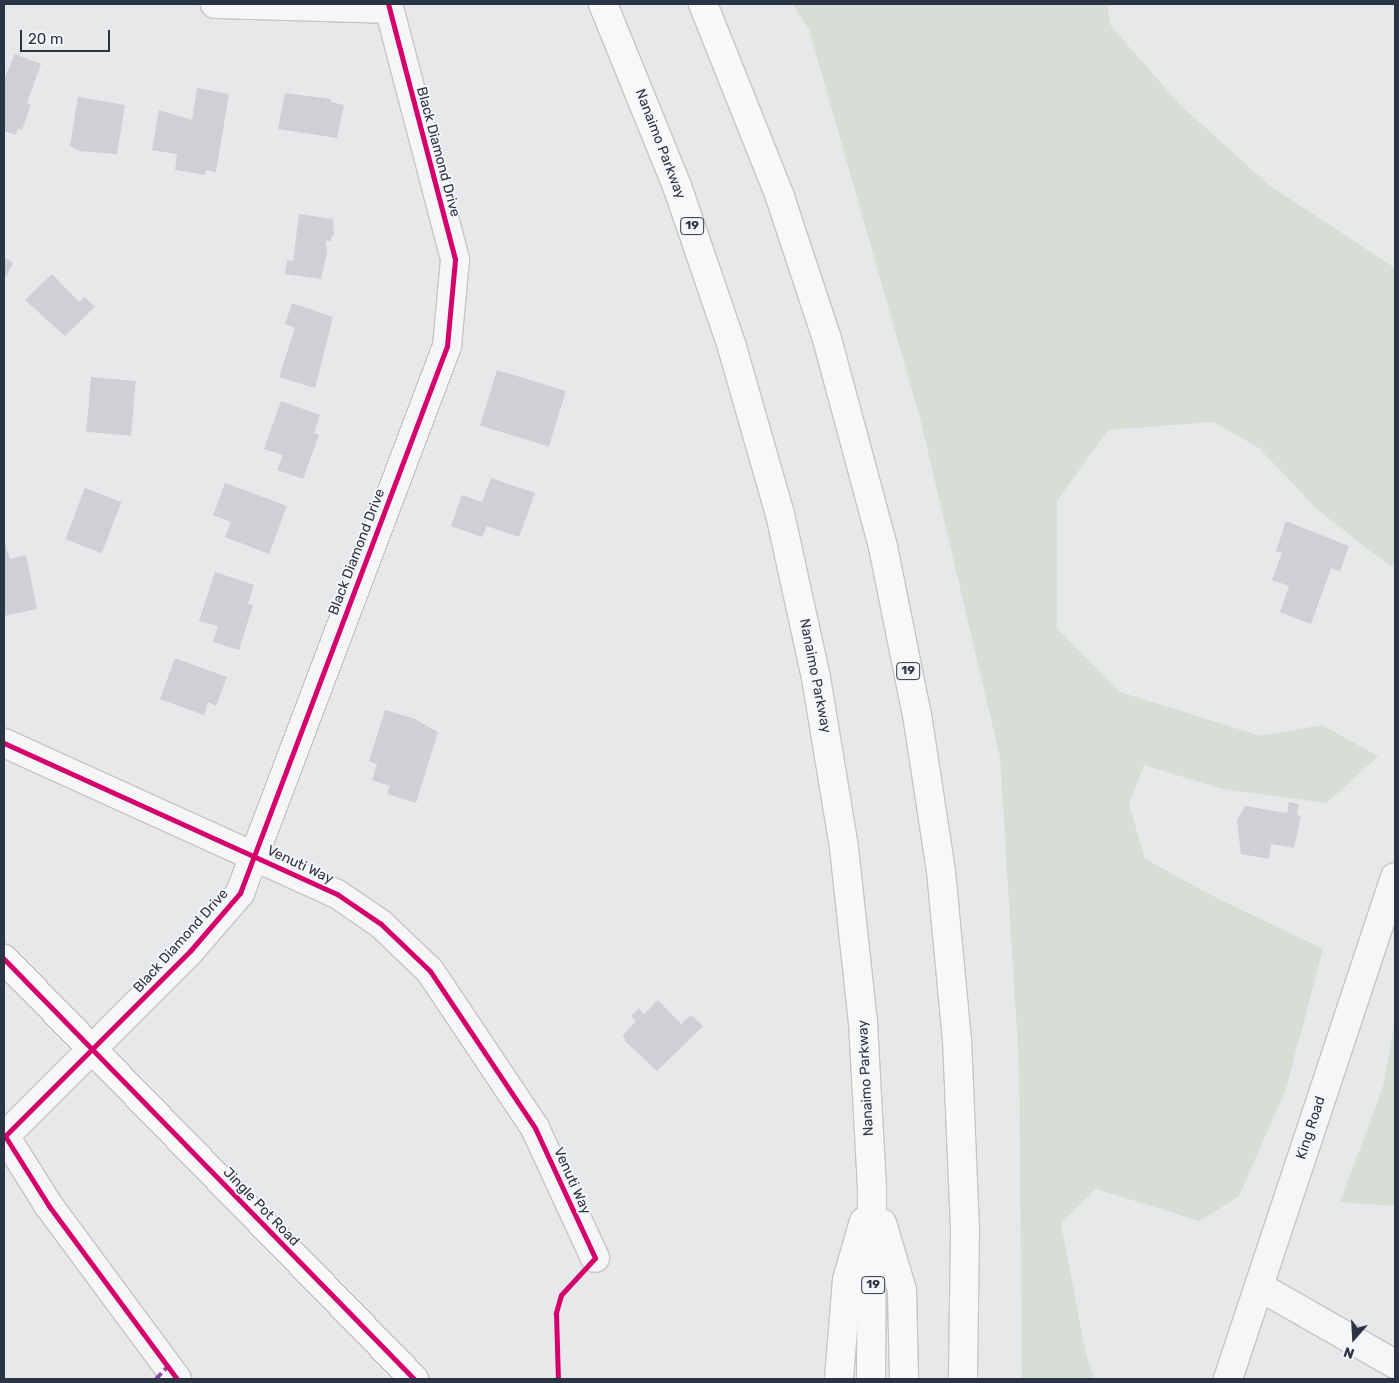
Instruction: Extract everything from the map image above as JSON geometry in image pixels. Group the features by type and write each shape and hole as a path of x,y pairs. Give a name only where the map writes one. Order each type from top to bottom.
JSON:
{"main road":[{"name":"Nanaimo Parkway","path":"603,4 697,239 750,402 782,524 816,678 844,848 862,1012 872,1190 871,1379"},
{"name":"19","path":"702,4 780,197 827,339 883,547 918,721 941,871 957,1039 965,1232 965,1375"},
{"name":"Jingle Pot Road","path":"4,959 414,1379"},
{"path":"839,1379 847,1280 872,1190"},
{"path":"872,1190 902,1290 904,1379"}],"street":[{"path":"215,4 388,7"},
{"name":"Black Diamond Drive","path":"92,1050 216,923 240,893 256,857 447,346 455,259 388,7"},
{"name":"Venuti Way","path":"4,743 337,894 381,924 430,971 536,1128 595,1258"},
{"name":"King Road","path":"1228,1379 1395,877"},
{"path":"92,1050 5,1136 50,1206 177,1379"},
{"path":"1260,1287 1395,1364"}],"shaded area":[{"path":"792,4 1107,4 1111,26 1179,104 1269,185 1395,268 1395,565 1391,567 1318,510 1259,448 1213,422 1108,430 1057,501 1057,628 1120,692 1261,736 1322,725 1378,756 1327,803 1222,789 1144,765 1129,804 1145,859 1211,895 1323,949 1286,1089 1239,1196 1200,1221 1096,1189 1061,1223 1086,1355 1095,1379 1022,1379 1019,1064 1000,757 921,422 809,29"},
{"path":"1395,1021 1395,1206 1340,1202 1383,1087"}],"building":[{"path":"15,54 41,64 27,103 31,105 22,130 18,129 16,135 4,131 4,80"},
{"path":"197,88 229,94 216,172 206,170 205,175 175,170 177,154 152,150 159,110 192,120"},
{"path":"285,93 331,99 331,102 344,105 337,138 278,129"},
{"path":"78,97 125,105 117,154 79,151 70,146"},
{"path":"299,214 333,219 334,234 330,241 326,241 327,252 321,279 285,274 287,260 293,261"},
{"path":"4,257 13,263 4,280"},
{"path":"52,274 79,302 85,297 95,307 65,336 25,300"},
{"path":"292,303 333,317 315,388 279,377 295,328 285,324"},
{"path":"497,370 566,391 549,447 480,425"},
{"path":"91,377 136,381 131,436 86,432"},
{"path":"281,401 320,415 314,433 319,435 303,479 277,470 283,455 264,449"},
{"path":"491,478 535,493 519,537 487,526 482,537 451,526 462,495 482,502"},
{"path":"225,483 287,506 269,554 225,537 231,522 213,515"},
{"path":"85,488 121,502 102,553 65,539"},
{"path":"1286,521 1349,546 1340,571 1331,568 1311,624 1280,612 1289,586 1272,580 1282,553 1276,551"},
{"path":"4,541 10,559 26,555 37,609 4,616"},
{"path":"215,572 254,585 248,604 253,605 239,650 213,642 218,626 199,621"},
{"path":"175,658 227,677 216,706 208,702 204,715 160,699"},
{"path":"385,710 415,719 438,732 416,803 387,794 390,786 372,780 377,764 369,761"},
{"path":"1289,802 1299,804 1297,815 1301,816 1294,848 1271,844 1269,859 1241,854 1237,821 1245,806 1287,813"},
{"path":"658,1000 681,1024 691,1015 703,1026 657,1071 625,1041 623,1035 636,1021 631,1016 639,1008 644,1014"}],"marked path":[{"path":"156,1379 167,1367"}],"cycle path":[{"path":"177,1379 49,1206 5,1136 190,951 240,893 447,346 455,259 388,4"},
{"path":"4,743 337,894 381,924 430,971 535,1128 595,1258 561,1295 556,1313 558,1379"},
{"path":"4,959 414,1379"}]}
